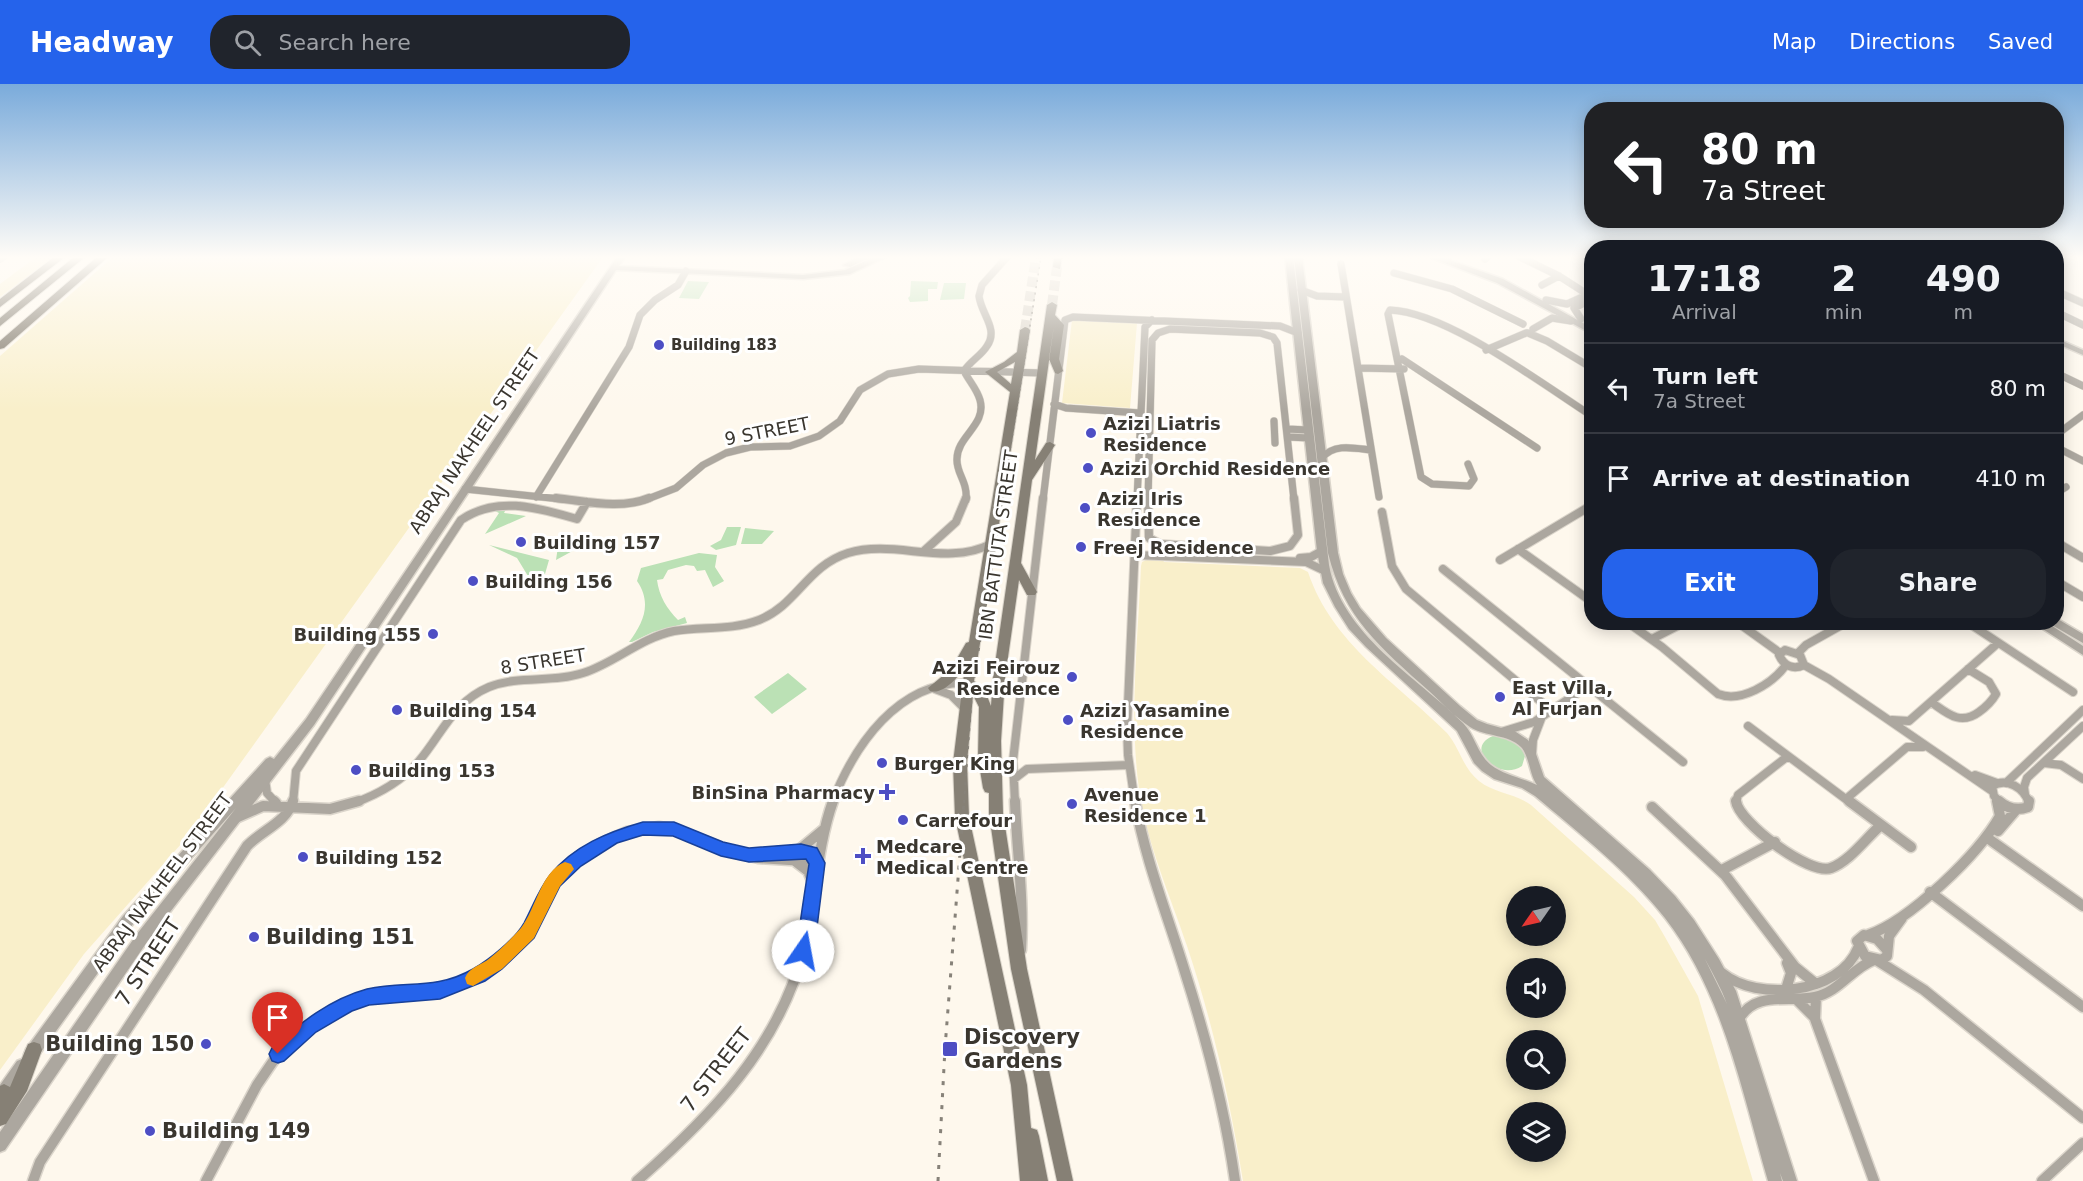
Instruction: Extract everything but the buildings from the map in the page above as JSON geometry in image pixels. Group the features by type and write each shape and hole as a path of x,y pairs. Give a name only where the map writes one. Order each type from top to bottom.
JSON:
{"main road":[{"path":"0,323 18,308"},
{"path":"0,346 44,308"},
{"name":"IBN BATTUTA STREET","path":"1058,371 1054,359 1059,325 1052,311 999,678 995,741 996,813 1019,969 1065,1181"},
{"name":"IBN BATTUTA STREET","path":"1025,330 968,683 960,763 962,817 1019,1085 1028,1181"},
{"path":"1015,391 990,372 1007,364 1021,353"},
{"path":"1028,481 1050,445"},
{"path":"1015,559 1018,570 1031,592"},
{"path":"934,688 946,681 962,664 978,629"},
{"path":"968,683 981,695 986,706 986,766 996,813"},
{"path":"0,1118 21,1085 34,1050"},
{"path":"1019,1085 1040,1181"}],"street":[{"name":"ABRAJ NAKHEEL STREET","path":"0,1145 124,963 230,822 306,728 587,308"},
{"path":"536,497 629,347 640,315 647,308"},
{"path":"924,551 956,523 966,501 967,489 958,468 957,455 964,440 975,427 981,411 979,396 964,371 990,343 992,325 982,308"},
{"path":"1295,308 1312,434 1322,458 1333,553 1338,578 1348,599 1372,631 1390,650 1470,721 1518,738 1527,746 1536,774 1660,888 1692,926 1719,969 1739,1019 1790,1181"},
{"path":"1303,308 1322,551 1325,571 1338,603 1361,635 1461,728 1476,756 1486,768 1530,785 1625,867 1652,894 1686,937 1723,1010 1775,1181"},
{"path":"1348,308 1379,497"},
{"path":"1492,308 1584,363"},
{"path":"1484,349 1520,325 1546,315 1546,308"},
{"path":"1555,308 1584,326"},
{"path":"1574,308 1578,321"},
{"path":"1404,309 1395,311 1392,315 1402,359 1401,369 1400,377 1421,477 1432,484 1466,486 1474,481 1469,468 1470,479 1461,484 1437,482 1425,475 1401,369 1388,312 1392,309 1404,309 1435,320 1584,411"},
{"path":"2064,316 2083,325"},
{"path":"1484,349 1530,331 1552,318 1584,323"},
{"path":"1019,969 1023,911 1018,869 1013,761 1064,322 1067,319 1280,326 1298,333"},
{"path":"1145,322 1144,423 1147,531 1152,541 1160,544 1270,551 1290,546 1298,535 1278,346 1275,340 1260,333 1170,329 1158,333 1152,340 1144,423 1134,553 1127,727 1129,765 1146,853 1184,965 1211,1060 1224,1112 1235,1181"},
{"path":"2064,343 2083,353"},
{"path":"2064,348 2083,357"},
{"path":"1402,359 1537,448"},
{"name":"9 STREET","path":"465,489 587,502 617,504 640,502 676,488 703,465 726,453 750,447 790,446 827,432 840,421 857,393 888,374 919,369 1042,375"},
{"path":"1358,370 1422,371"},
{"path":"1358,370 1389,373 1400,377"},
{"path":"2064,377 2083,386"},
{"path":"1054,408 1066,408 1144,423"},
{"path":"2064,429 2083,415"},
{"path":"1287,433 1273,444 1271,421 1287,433 1312,434 1336,444 1371,448"},
{"path":"1322,458 1325,452 1335,447 1371,448"},
{"path":"2064,451 2083,461"},
{"path":"291,807 294,793 292,782 296,771 461,520 478,508 494,506 541,510 577,519 587,502"},
{"path":"1500,560 1584,510"},
{"path":"1382,512 1392,566 1406,589 1552,711"},
{"path":"971,554 991,544"},
{"path":"2064,547 2083,558"},
{"name":"8 STREET","path":"276,803 291,807 330,808 350,804 382,791 401,778 420,759 446,718 467,699 493,686 520,679 570,677 589,672 603,666 640,642 667,632 736,627 766,618 786,605 812,573 846,554 871,549 971,554"},
{"path":"1518,549 1584,596"},
{"path":"1134,553 1304,558 1313,557 1322,551"},
{"path":"1134,553 1306,562 1325,571"},
{"path":"971,554 980,558 988,567"},
{"path":"1443,570 1683,762"},
{"path":"2064,586 2083,597"},
{"path":"2064,627 2083,639"},
{"path":"1639,630 1715,691 1726,697 1735,698 1748,692 1777,675 1786,664"},
{"path":"1652,639 1669,630"},
{"path":"1748,630 1780,652 1789,650 1797,653 1804,660 1804,665 1951,763"},
{"path":"1797,653 1806,645 1833,630"},
{"path":"1979,630 2073,692"},
{"path":"2049,630 2083,650"},
{"path":"1846,799 1906,747 1910,721 1998,643"},
{"name":"ABRAJ NAKHEEL STREET","path":"1,1095 128,920 266,767 360,646"},
{"path":"1780,652 1779,657 1786,664 1796,668 1804,665"},
{"path":"1931,702 1962,720 1970,720 1977,714 1996,694 1989,682 1968,669"},
{"name":"7 STREET","path":"637,1181 708,1115 758,1053 796,976 809,927 817,857 825,827 847,770 869,732 896,707 934,688 950,683 968,683"},
{"path":"1474,749 1479,737 1497,731 1519,728 1541,718 1588,686"},
{"path":"934,688 951,695 965,710"},
{"path":"1989,835 2000,816 1997,801 1998,785 2083,710"},
{"path":"1876,712 1892,720 1927,748 1951,763 1998,785 2025,794"},
{"path":"1502,776 1515,777 1525,773 1532,758 1533,740 1541,718"},
{"path":"1892,720 1910,721"},
{"path":"1748,726 1911,846"},
{"path":"1739,1019 1744,1009 1752,1002 1816,997 1834,990 1861,966 1885,958 1889,936 1903,918 1989,835 1998,830 2016,810 2028,807 2029,801 2025,794 2026,781 2083,726"},
{"path":"1906,747 1927,748"},
{"path":"2056,751 2064,763 2083,777"},
{"path":"1788,756 1738,795 1735,802 1741,814 1805,865 1820,870 1828,869 1881,825"},
{"path":"1013,761 1027,769 1129,765"},
{"path":"2044,763 2061,765 2083,777"},
{"path":"1014,779 1027,769"},
{"path":"230,822 252,809 276,803 267,793 266,779"},
{"path":"1997,801 2016,810"},
{"name":"7 STREET","path":"33,1181 40,1162 242,853 252,839 291,807"},
{"path":"1652,807 1722,870 1750,903 1798,972 1816,984"},
{"path":"206,1181 257,1085 278,1054 293,1039 327,1014 369,997 440,991 479,975 513,949 528,932 555,881 575,861 593,848 627,832 659,827 674,829 721,849 749,855 795,856 805,861 817,857"},
{"path":"795,856 825,827"},
{"path":"1989,835 2082,903"},
{"path":"1722,870 1775,842"},
{"path":"795,856 808,871 814,886"},
{"path":"1930,891 2083,1007"},
{"path":"1719,969 1741,985 1816,984 1836,975 1854,956 1858,948 1858,938 1881,933 1903,918"},
{"path":"1868,935 1877,939 1894,963 1924,990 2083,1118"},
{"path":"1778,943 1791,973 1782,986 1784,999"},
{"path":"1858,948 1866,957 1876,960 1924,990"},
{"path":"1816,997 1815,1018 1874,1181"},
{"path":"1796,999 1815,1018"},
{"path":"2042,1181 2083,1143"}],"green space":[{"path":"497,508 506,509 504,513 526,516 485,534 499,513 495,511"},
{"path":"727,527 741,527 736,545 716,550 710,546 721,540"},
{"path":"745,528 774,531 762,544 741,544"},
{"path":"560,533 589,542 556,560"},
{"path":"489,545 549,560 545,574 528,576 517,558"},
{"path":"699,553 717,555 715,567 724,581 713,587 705,570 697,571 694,566 686,565 668,570 663,579 657,580 660,591 664,602 674,616 678,620 685,617 687,623 653,632 629,642 639,627 644,612 644,597 637,581 641,568"},
{"path":"788,673 807,689 772,714 754,697"},
{"path":"1493,736 1509,739 1520,747 1525,756 1522,766 1513,770 1503,770 1487,762 1482,748 1485,741"}],"sand":[{"path":"55,308 566,308 189,835 84,954 0,1070 0,356"},
{"path":"1072,320 1137,323 1130,408 1062,403"},
{"path":"1148,559 1164,562 1300,568 1308,572 1319,597 1349,641 1447,733 1473,776 1485,785 1531,805 1634,897 1655,920 1698,996 1753,1181 1243,1181 1213,1033 1187,946 1147,830 1139,789 1134,706 1142,562"}],"tunnel":[{"path":"1025,330 1028,308"}],"railway":[{"path":"1002,500 1033,308"},
{"path":"964,803 972,692 1003,498"},
{"path":"938,1181 945,1048 964,801"}],"slow traffic":[{"path":"473,978 496,964 528,932 555,881 565,869"}],"place":[{"name":"Building 183","path":"659,345"},
{"name":"Azizi Liatris Residence","path":"1091,433"},
{"name":"Azizi Orchid Residence","path":"1088,468"},
{"name":"Azizi Iris Residence","path":"1085,508"},
{"name":"Building 157","path":"521,542"},
{"name":"Freej Residence","path":"1081,547"},
{"name":"Building 156","path":"473,581"},
{"name":"Building 155","path":"433,634"},
{"name":"Azizi Feirouz Residence","path":"1072,677"},
{"name":"East Villa, Al Furjan","path":"1500,697"},
{"name":"Building 154","path":"397,710"},
{"name":"Azizi Yasamine Residence","path":"1068,720"},
{"name":"Burger King","path":"882,763"},
{"name":"Building 153","path":"356,770"},
{"name":"BinSina Pharmacy","path":"887,792"},
{"name":"Avenue Residence 1","path":"1072,804"},
{"name":"Carrefour","path":"903,820"},
{"name":"Medcare Medical Centre","path":"863,856"},
{"name":"Building 152","path":"303,857"},
{"name":"Building 151","path":"254,937"},
{"name":"Building 150","path":"206,1044"},
{"name":"Discovery Gardens","path":"950,1049"},
{"name":"Building 149","path":"150,1131"}],"route":[{"path":"278,1054 309,1026 347,1005 369,997 440,991 479,975 496,964 528,932 555,881 565,870 600,844 627,832 659,827 674,829 721,849 749,855 801,850 811,853 817,863 809,927 803,951"}]}
